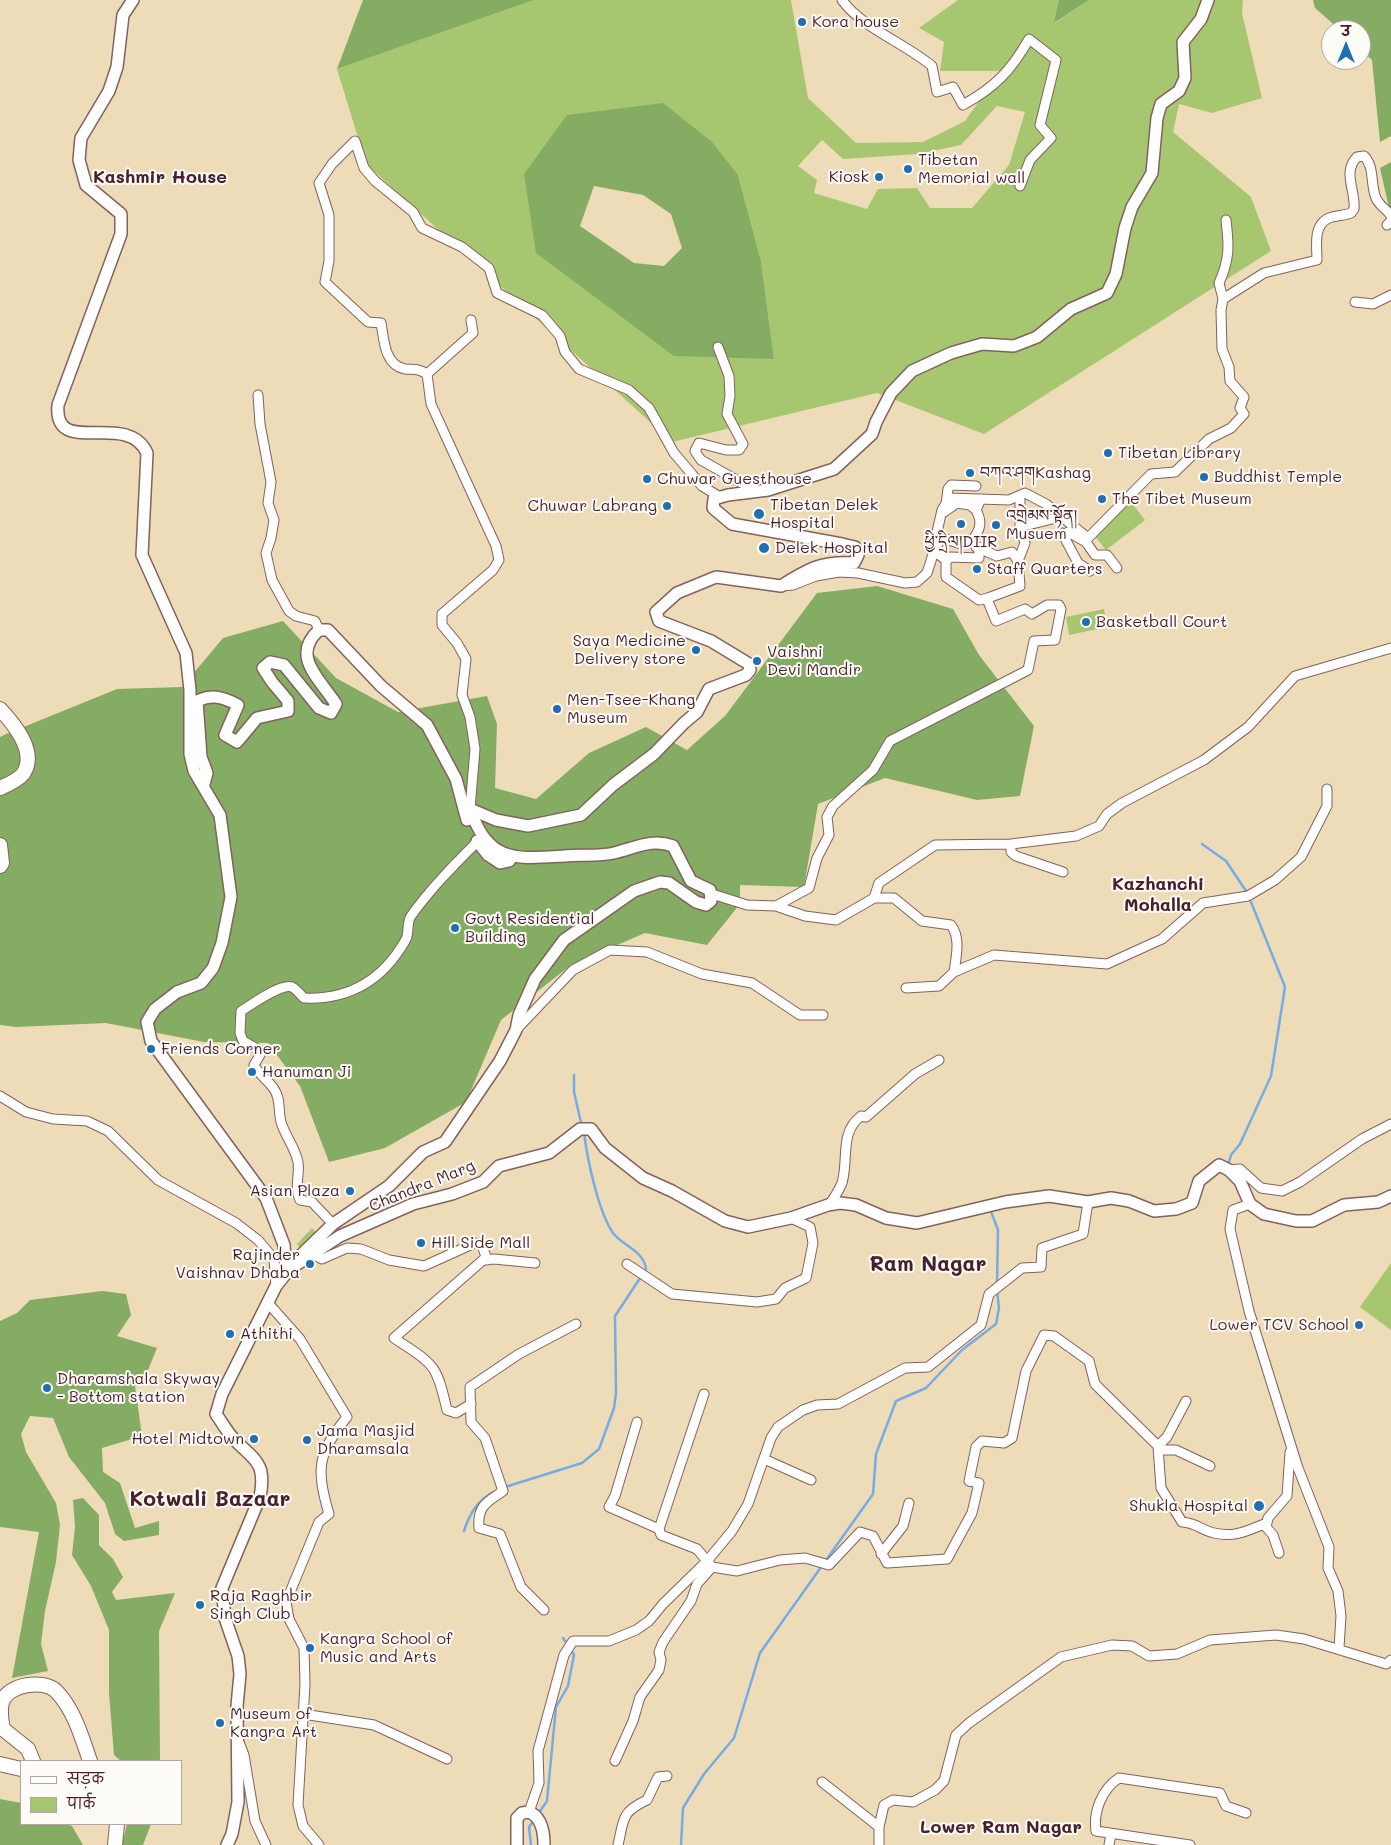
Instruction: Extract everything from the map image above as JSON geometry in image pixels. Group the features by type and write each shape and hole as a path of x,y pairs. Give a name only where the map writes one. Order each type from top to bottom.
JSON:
{"main road":[{"path":"0,709 15,725 26,747 28,761 23,774 0,788"},
{"path":"0,845 2,863 0,866"},
{"path":"33,1760 28,1749 3,1729 0,1707 4,1697 13,1691 33,1684 42,1684 55,1690 68,1707 90,1760"},
{"path":"0,1764 20,1769"},
{"path":"115,1845 117,1825"}],"street":[{"path":"133,0 123,15 117,67 109,92 81,138 79,160 86,185 121,214 121,234 58,405 57,414 60,423 68,430 79,433 106,432 136,437 144,444 147,453 142,555 186,653 190,690 190,754 194,771 204,784 220,815 231,896 222,943 214,968 201,983 177,992 155,1009 147,1022 150,1041 266,1198 284,1245 286,1272"},
{"path":"842,0 846,6 875,28 902,43 932,66 937,92 953,87 963,105 990,90 1020,54 1029,39 1056,60 1040,125 1051,138 1030,160 1020,186"},
{"path":"781,586 812,567 836,562 854,563 858,555 855,547 732,524 713,508 714,499 768,490 834,468 872,434 891,393 912,371 952,353 982,344 1014,346 1037,336 1071,309 1107,293 1116,274 1125,228 1132,207 1152,173 1157,118 1161,104 1179,91 1185,78 1183,42 1201,19 1208,0"},
{"path":"720,497 702,486 674,453 650,408 629,390 579,369 565,352 560,336 542,315 497,293 489,268 462,247 422,228 413,212 386,191 364,168 355,141 332,164 319,183 329,214 329,261 325,282 368,322 381,323 386,354 396,364 404,369 418,368 426,374 431,404 496,546 498,560 493,570 442,614 442,624 457,643 466,660 462,695 470,717 475,749 470,809 476,825 491,847 513,856 533,859 607,854 661,842 673,846 691,881 712,894 747,905 776,906 805,916 836,920 874,898 894,898 922,921 951,926 956,932 957,949 954,972"},
{"path":"1223,299 1264,274 1317,260 1316,236 1322,225 1326,220 1345,216 1354,210 1350,172 1351,165 1358,157 1364,156 1368,160 1372,169 1376,199 1391,216"},
{"path":"935,551 941,512 949,498 1009,500 1025,493 1046,504 1088,538 1151,474 1175,472 1209,439 1231,428 1244,414 1240,408 1244,397 1230,381 1229,367 1222,349 1221,310 1223,299 1219,282 1227,265 1229,242 1226,220"},
{"path":"1355,302 1374,304 1391,295"},
{"path":"426,374 473,333 471,320"},
{"path":"718,347 730,376 730,396 727,414 743,444 739,450 726,450 699,443 695,451 701,460 756,491"},
{"path":"258,395 260,424 271,482 268,503 274,520 266,554 272,580 289,611 296,616 315,621 319,630"},
{"path":"946,505 948,489 951,485 976,486"},
{"path":"935,551 946,562 946,577 979,600 1020,586 1018,561 1024,543 1020,527 1020,496"},
{"path":"976,510 981,499"},
{"path":"470,809 513,825 528,826 581,815 613,785 654,754 684,723 698,712 708,689 746,675 750,670 749,664 711,641 659,622 656,612 677,593 716,577 781,586 794,585 816,576 838,572 858,573 905,583 917,582 927,573 940,537 961,544 973,539 980,529 980,518 976,510 963,503 952,505 946,509 941,520"},
{"path":"1020,527 1056,518"},
{"path":"1090,570 1078,563 1065,533 1086,542 1095,555 1107,555 1117,568"},
{"path":"973,539 976,547 997,556 1012,552 1018,561"},
{"path":"946,562 950,558 979,558 979,547"},
{"path":"776,906 809,888 818,858 829,835 827,817 833,806 873,770 890,740 1028,670 1034,641 1055,640 1061,608 1059,605 1047,605 1032,614 1025,609 996,621 986,599"},
{"path":"204,784 207,773 201,757 197,702 208,696 223,697 238,705 226,736 237,742 256,718 288,711 288,701 272,682 264,668 270,662 284,665 319,708 331,714 336,704 315,675 306,656 308,640 319,630 328,630 381,686 427,725 456,779 469,828 488,855 500,863 509,861 513,856"},
{"path":"874,898 879,883 935,845 1011,844 1076,836 1099,826 1107,814 1122,803 1204,760 1248,727 1295,676 1391,648"},
{"path":"906,988 939,986 954,972 994,955 1107,964 1162,939 1203,903 1248,896 1275,880 1301,857 1326,806 1326,789"},
{"path":"333,1224 312,1202 300,1200 296,1192 298,1164 294,1150 281,1123 279,1102 275,1090 260,1076 254,1065 260,1055 259,1050 243,1041 240,1033 241,1011 272,992 287,987 293,988 304,998 326,999 344,995 372,979 385,969 407,939 409,918 438,881 478,841"},
{"path":"1011,844 1011,852 1016,856 1063,872"},
{"path":"227,1845 232,1834 238,1802 238,1656 225,1618 222,1588 262,1486 259,1464 246,1448 233,1437 216,1414 222,1394 276,1286 298,1256 333,1224 389,1186 423,1152 445,1142 500,1061 516,1030 519,1015 535,979 564,940 634,891 660,882 669,884 696,902 706,904 711,901 712,894"},
{"path":"516,1030 573,970 610,950 647,952 702,974 752,983 800,1015 823,1015"},
{"path":"830,1204 842,1183 846,1138 852,1122 861,1116 866,1117 915,1074 939,1060"},
{"path":"0,1096 26,1112 53,1119 87,1121 108,1131 158,1180 236,1223 258,1240 274,1259 276,1286"},
{"path":"1229,1170 1240,1169 1261,1188 1282,1191 1300,1182 1362,1138 1391,1124"},
{"name":"Chandra Marg","path":"286,1272 340,1236 413,1204 452,1194 483,1182 499,1166 549,1153 585,1129 605,1148 626,1162 638,1174 726,1221 748,1227 791,1218 830,1204 840,1203 856,1205 886,1218 917,1223 979,1210 1005,1202 1049,1196 1088,1202 1111,1198 1129,1201 1154,1211 1176,1209 1192,1203 1199,1181 1218,1165 1229,1170"},
{"path":"1229,1170 1240,1181 1250,1204 1264,1214 1296,1221 1312,1221 1344,1206 1378,1202 1391,1196"},
{"path":"615,1761 633,1721 640,1697 659,1670 661,1660 659,1652 663,1642 690,1601 696,1584 748,1504 771,1438 778,1427 803,1410 817,1405 838,1404 905,1368 928,1367 981,1325 989,1294 1022,1268 1041,1267 1042,1248 1083,1234 1088,1202"},
{"path":"1250,1204 1233,1210 1230,1229 1248,1311 1290,1440 1329,1547 1328,1568 1338,1591 1341,1616 1339,1648"},
{"path":"627,1264 672,1294 708,1299 757,1302 776,1298 785,1288 806,1278 813,1243 810,1227 791,1218"},
{"path":"314,1255 322,1259 347,1248 361,1249 389,1260 424,1266 475,1243 482,1245 488,1260"},
{"path":"471,1404 456,1413 447,1410 440,1378 432,1364 394,1338 483,1260 535,1263"},
{"path":"268,1303 300,1339 347,1417 330,1442 320,1470 321,1486 329,1514 319,1522 286,1602 289,1619 304,1648 303,1714 298,1805 303,1826 319,1845"},
{"path":"544,1610 521,1587 500,1534 479,1528 478,1518 483,1505 503,1491 485,1438 471,1422 470,1387 519,1354 576,1324"},
{"path":"704,1394 659,1529 661,1535 697,1548 710,1564 737,1571 780,1560 805,1558 829,1565 860,1532 873,1536 887,1563 947,1559 972,1513 980,1483 969,1481 976,1447 982,1441 1004,1443 1012,1438 1026,1370 1044,1335 1054,1336 1089,1361 1095,1384 1159,1448 1176,1450 1210,1466"},
{"path":"1186,1401 1159,1448 1161,1488 1182,1522 1193,1523 1215,1534 1245,1534 1267,1524"},
{"path":"637,1422 615,1496 609,1507 659,1529"},
{"path":"1279,1553 1273,1535 1266,1527 1268,1518 1287,1496 1290,1440"},
{"path":"764,1459 811,1480"},
{"path":"881,1554 903,1526 909,1503"},
{"path":"544,1845 544,1832 533,1814 540,1783 538,1751 564,1655 573,1641 609,1641 636,1630 649,1622 664,1604 710,1564"},
{"path":"879,1845 878,1827 884,1805 893,1800 913,1802 935,1790 944,1781 956,1735 969,1723 1061,1657 1112,1645 1132,1646 1149,1656 1177,1654 1210,1640 1276,1635 1339,1648 1389,1664"},
{"path":"303,1714 374,1725 448,1759"},
{"path":"239,1742 244,1756 255,1821 266,1845"},
{"path":"618,1845 625,1816 630,1808 647,1800 658,1777 667,1776"},
{"path":"1190,1845 1096,1831 1094,1823 1098,1805 1113,1782 1119,1778 1220,1793 1226,1806 1246,1812"},
{"path":"822,1782 878,1827"},
{"path":"517,1845 517,1818 522,1813 533,1814"},
{"path":"1109,1845 1111,1834"}],"green space":[{"path":"363,0 534,0 337,69"},
{"path":"534,0 791,0 808,98 856,143 923,142 965,121 1001,71 940,71 944,42 919,28 958,0 1059,0 1055,23 1089,0 1243,0 1242,13 1262,98 1212,113 1179,104 1173,132 1251,197 1271,251 984,434 877,393 672,442 366,164 337,69","holes":["997,106 1025,112 1009,165 972,208 930,208 917,188 878,189 867,209 814,193 817,180 798,166 822,140 843,159 918,154 961,145","567,115 738,175 761,261 774,359 536,252"]},
{"path":"1059,0 1089,0 1054,23"},
{"path":"1313,0 1391,0 1391,136 1380,142 1371,59 1371,20 1329,20 1315,8"},
{"path":"663,103 712,142 738,175 761,261 774,359 674,356 536,253 524,174 567,115","holes":["594,186 643,195 671,214 682,248 664,266 634,263 580,226"]},
{"path":"1391,162 1391,208 1389,208 1380,168"},
{"path":"1131,502 1145,520 1106,550 1094,535"},
{"path":"877,586 953,609 979,655 1034,726 1020,796 977,800 885,778 818,804 804,887 740,885 740,904 707,945 645,933 571,965 501,1020 466,1102 385,1148 329,1162 300,1086 268,1043 204,1042 106,1023 16,1027 0,1025 0,737 117,689 182,687 223,638 283,621 336,678 398,712 487,696 497,724 495,788 536,799 589,753 646,727 687,750 725,716 817,593"},
{"name":"Basketball Court","path":"1104,609 1107,627 1069,635 1066,617"},
{"path":"312,1228 318,1234 302,1250 297,1244"},
{"path":"1391,1263 1391,1330 1360,1307"},
{"path":"102,1291 126,1294 131,1315 117,1336 157,1348 144,1380 135,1386 142,1436 102,1448 103,1472 120,1483 135,1528 159,1521 159,1535 124,1541 115,1534 105,1503 69,1457 53,1418 30,1416 21,1434 26,1452 56,1503 60,1525 56,1562 45,1611 41,1644 48,1671 12,1678 39,1532 0,1527 0,1321 17,1313 30,1300"},
{"path":"83,1498 99,1515 99,1545 113,1559 123,1577 112,1592 116,1600 175,1593 159,1631 160,1760 120,1760 114,1755 109,1693 109,1630 91,1586 72,1555 75,1527 73,1500"},
{"path":"0,1799 20,1803 20,1825 70,1825 72,1826 83,1845 0,1845"},
{"path":"127,1825 151,1825 143,1845 122,1845"}],"waterway":[{"path":"1202,844 1226,861 1246,891"},
{"path":"1228,1165 1231,1155 1240,1144 1271,1076 1285,987 1251,902"},
{"path":"574,1075 574,1092 582,1127"},
{"path":"505,1487 582,1463 599,1449 614,1408 616,1393 615,1316 646,1269 637,1253 613,1233 603,1212 594,1184 584,1132"},
{"path":"990,1209 998,1230 997,1285"},
{"path":"681,1845 683,1808 704,1774 734,1738 760,1653 873,1494 876,1454 896,1401 926,1388 962,1350 996,1324 999,1308 997,1290"},
{"path":"464,1531 469,1518 480,1501 498,1490"},
{"path":"563,1638 568,1645"},
{"path":"538,1814 547,1801 556,1707 568,1686 574,1655 571,1650"},
{"path":"531,1845 529,1827 535,1819"}],"place":[{"name":"Kora house","path":"802,22"},
{"name":"Tibetan Memorial wall","path":"908,169"},
{"name":"Kiosk","path":"879,177"},
{"name":"Tibetan Library","path":"1108,453"},
{"name":"བཀའ་ཤགKashag","path":"970,473"},
{"name":"Buddhist Temple","path":"1204,477"},
{"name":"Chuwar Guesthouse","path":"647,479"},
{"name":"The Tibet Museum","path":"1102,499"},
{"name":"Chuwar Labrang","path":"667,506"},
{"name":"Tibetan Delek Hospital","path":"759,514"},
{"name":"ཕྱི་དྲིལ།DIIR","path":"961,524"},
{"name":"འགྲེམས་སྟོན། Musuem","path":"996,525"},
{"name":"Delek Hospital","path":"764,548"},
{"name":"Staff Quarters","path":"977,569"},
{"name":"Basketball Court","path":"1086,622"},
{"name":"Saya Medicine Delivery store","path":"696,650"},
{"name":"Vaishni Devi Mandir","path":"757,661"},
{"name":"Men-Tsee-Khang Museum","path":"557,709"},
{"name":"Govt Residential Building","path":"455,928"},
{"name":"Friends Corner","path":"151,1049"},
{"name":"Hanuman Ji","path":"252,1072"},
{"name":"Asian Plaza","path":"350,1191"},
{"name":"Hill Side Mall","path":"421,1243"},
{"name":"Rajinder Vaishnav Dhaba","path":"310,1264"},
{"name":"Lower TCV School","path":"1359,1325"},
{"name":"Athithi","path":"230,1334"},
{"name":"Dharamshala Skyway - Bottom station","path":"47,1388"},
{"name":"Hotel Midtown","path":"254,1439"},
{"name":"Jama Masjid Dharamsala","path":"307,1440"},
{"name":"Shukla Hospital","path":"1259,1506"},
{"name":"Raja Raghbir Singh Club","path":"200,1605"},
{"name":"Kangra School of Music and Arts","path":"310,1648"},
{"name":"Museum of Kangra Art","path":"220,1723"}],"district":[{"name":"Kashmir House","path":"160,177"},
{"name":"Kazhanchi Mohalla","path":"1158,894"},
{"name":"Ram Nagar","path":"928,1265"},
{"name":"Kotwali Bazaar","path":"210,1500"},
{"name":"Lower Ram Nagar","path":"1001,1827"}]}
